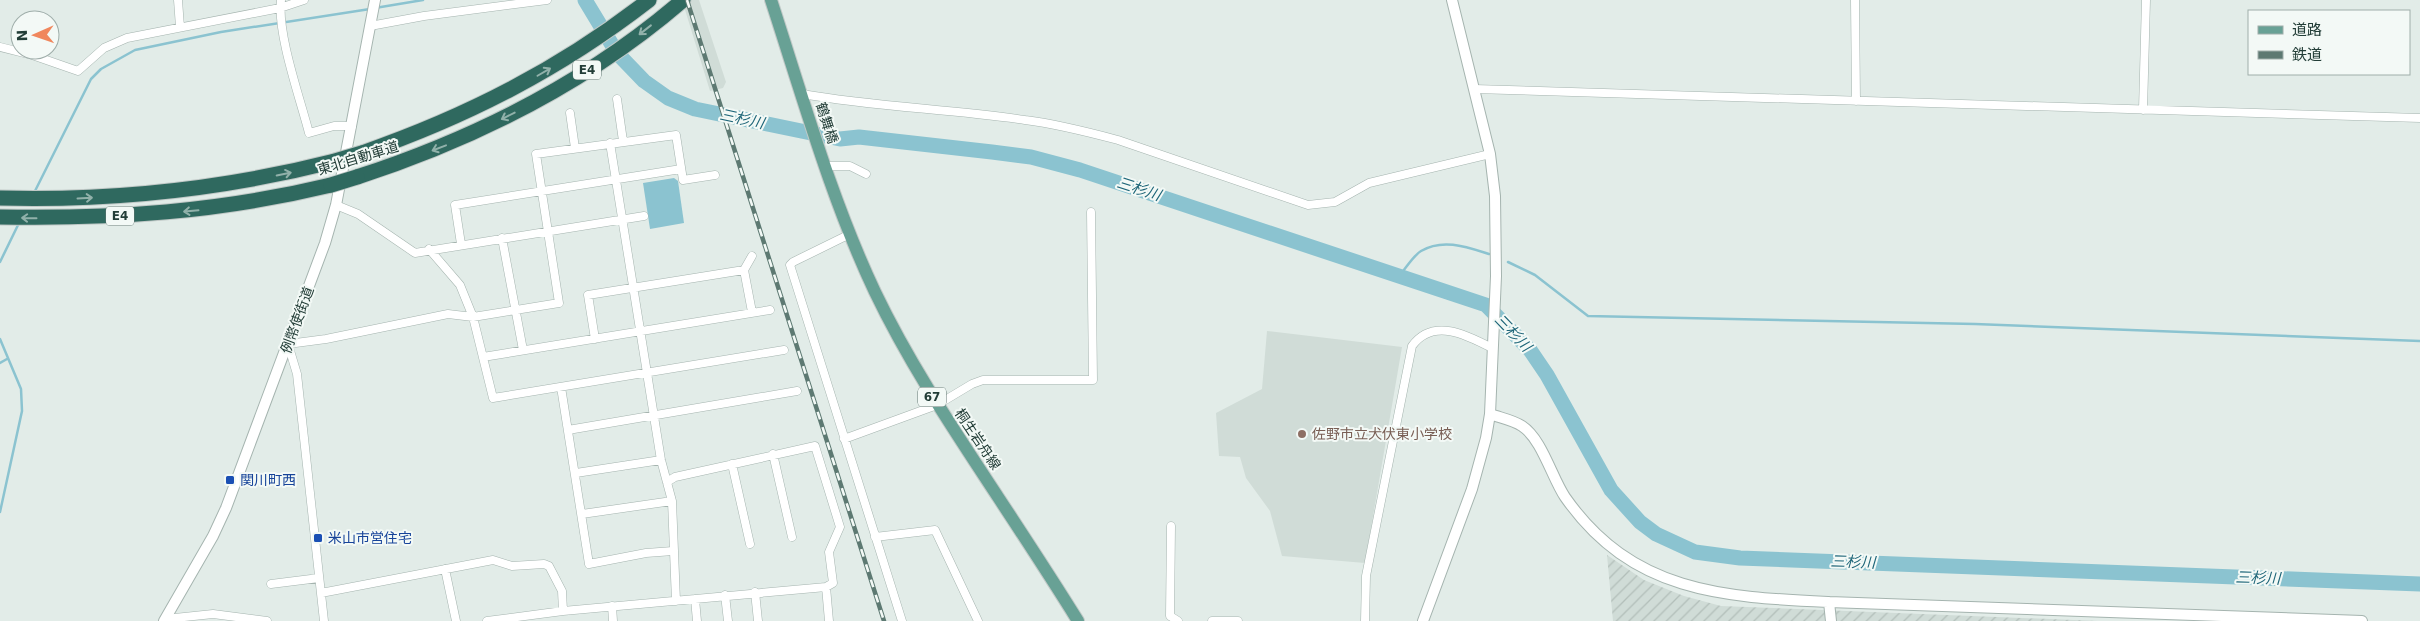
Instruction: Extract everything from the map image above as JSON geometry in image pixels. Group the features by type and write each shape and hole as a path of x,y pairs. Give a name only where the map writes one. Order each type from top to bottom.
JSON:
{"highway":[{"name":"東北自動車道","path":"0,198 129,196 236,183 335,161 362,153 442,124 548,70 599,38 649,0"},
{"name":"東北自動車道","path":"0,217 131,216 200,210 240,204 357,177 394,165 484,129 558,89 611,56 684,0"}],"main road":[{"name":"67","path":"770,0 803,98"},
{"name":"鶴舞橋","path":"803,98 824,160"},
{"name":"桐生岩舟線","path":"824,160 850,234 876,293 911,361 937,405 1078,621"}],"street":[{"path":"178,0 180,27"},
{"path":"0,47 32,55 78,71 100,52 127,38 280,7 304,0"},
{"name":"例幣使街道","path":"165,620 204,552 226,508 288,344 336,205 375,0"},
{"path":"370,23 547,0"},
{"path":"1423,621 1472,490 1486,438 1490,414 1494,329 1497,222 1490,154 1452,0"},
{"path":"1855,0 1856,101"},
{"path":"2143,110 2146,0"},
{"path":"280,7 284,34 310,133 334,126 352,126"},
{"path":"1474,89 2420,118"},
{"path":"803,98 1026,120 1086,131 1118,140 1308,206 1335,202 1369,183 1490,154"},
{"path":"617,99 623,141"},
{"path":"570,113 575,148"},
{"path":"324,621 296,374 288,344 326,339 448,314 473,316 559,303 546,232 536,154 676,135 683,180 715,175"},
{"path":"610,143 661,460 672,501 676,601"},
{"path":"824,160 850,166 866,174"},
{"path":"460,244 455,205 540,193 681,169"},
{"path":"336,205 358,214 416,253 429,249 644,216"},
{"path":"844,439 937,405 972,384 983,380 1093,380 1091,212"},
{"path":"850,234 790,265 902,621"},
{"path":"502,238 523,350"},
{"path":"429,249 460,285 473,316 493,398 784,350"},
{"path":"752,256 744,270 752,312"},
{"path":"594,339 588,295 744,270"},
{"path":"483,357 770,310"},
{"path":"1365,621 1366,576 1412,346 1418,338 1428,333 1449,330 1462,333 1492,348"},
{"path":"561,387 589,564 673,551"},
{"path":"568,430 797,391"},
{"path":"1490,414 1525,427 1534,439 1565,496 1587,524 1612,548 1643,567 1670,580 1725,595 1829,602 2250,619 2362,621"},
{"path":"487,621 612,606 826,587 833,583 829,552 840,527 815,446 675,477 667,482"},
{"path":"773,454 792,537"},
{"path":"576,473 661,460"},
{"path":"732,464 750,544"},
{"path":"582,514 672,501"},
{"path":"1171,526 1170,616 1178,621"},
{"path":"875,537 935,530 978,621"},
{"path":"321,593 493,560 512,566 544,564 549,566 554,572 562,591 564,611"},
{"path":"445,569 456,621"},
{"path":"271,584 319,578"},
{"path":"826,587 829,621"},
{"path":"755,592 758,621"},
{"path":"725,595 728,621"},
{"path":"695,599 697,621"},
{"path":"1829,602 1831,621"},
{"path":"612,606 613,621"},
{"path":"165,620 213,614 267,621"},
{"path":"1212,621 1238,621"}],"shaded area":[{"path":"682,0 699,0 726,82 723,88 710,91"},
{"name":"佐野市立犬伏東小学校","path":"1267,331 1402,347 1365,563 1282,556 1270,511 1246,478 1240,457 1219,456 1216,413 1262,389"},
{"path":"1607,555 1644,580 1684,596 1721,606 2098,621 1613,621"}],"water":[{"path":"674,178 678,181 684,223 650,229 643,183"}],"waterway":[{"path":"375,8 423,0"},
{"name":"三杉川","path":"585,0 617,53 644,81 668,98 695,109 840,139 859,137 1031,157 1080,170 1486,305 1530,350 1547,375 1611,490 1640,522 1656,534 1695,552 1740,558 2420,584"},
{"path":"34,193 91,79 101,69 135,50 221,32 370,9"},
{"path":"0,262 19,223"},
{"path":"1400,275 1418,253 1429,247 1446,244 1455,245 1489,254"},
{"path":"1508,262 1535,275 1588,316 1975,324 2420,341"},
{"path":"0,339 21,389 22,411 0,512"},
{"path":"0,363 7,359"}],"railway":[{"path":"687,0 884,621"}],"place":[{"name":"佐野市立犬伏東小学校","path":"1302,434"},
{"name":"関川町西","path":"230,480"},
{"name":"米山市営住宅","path":"318,538"}]}
